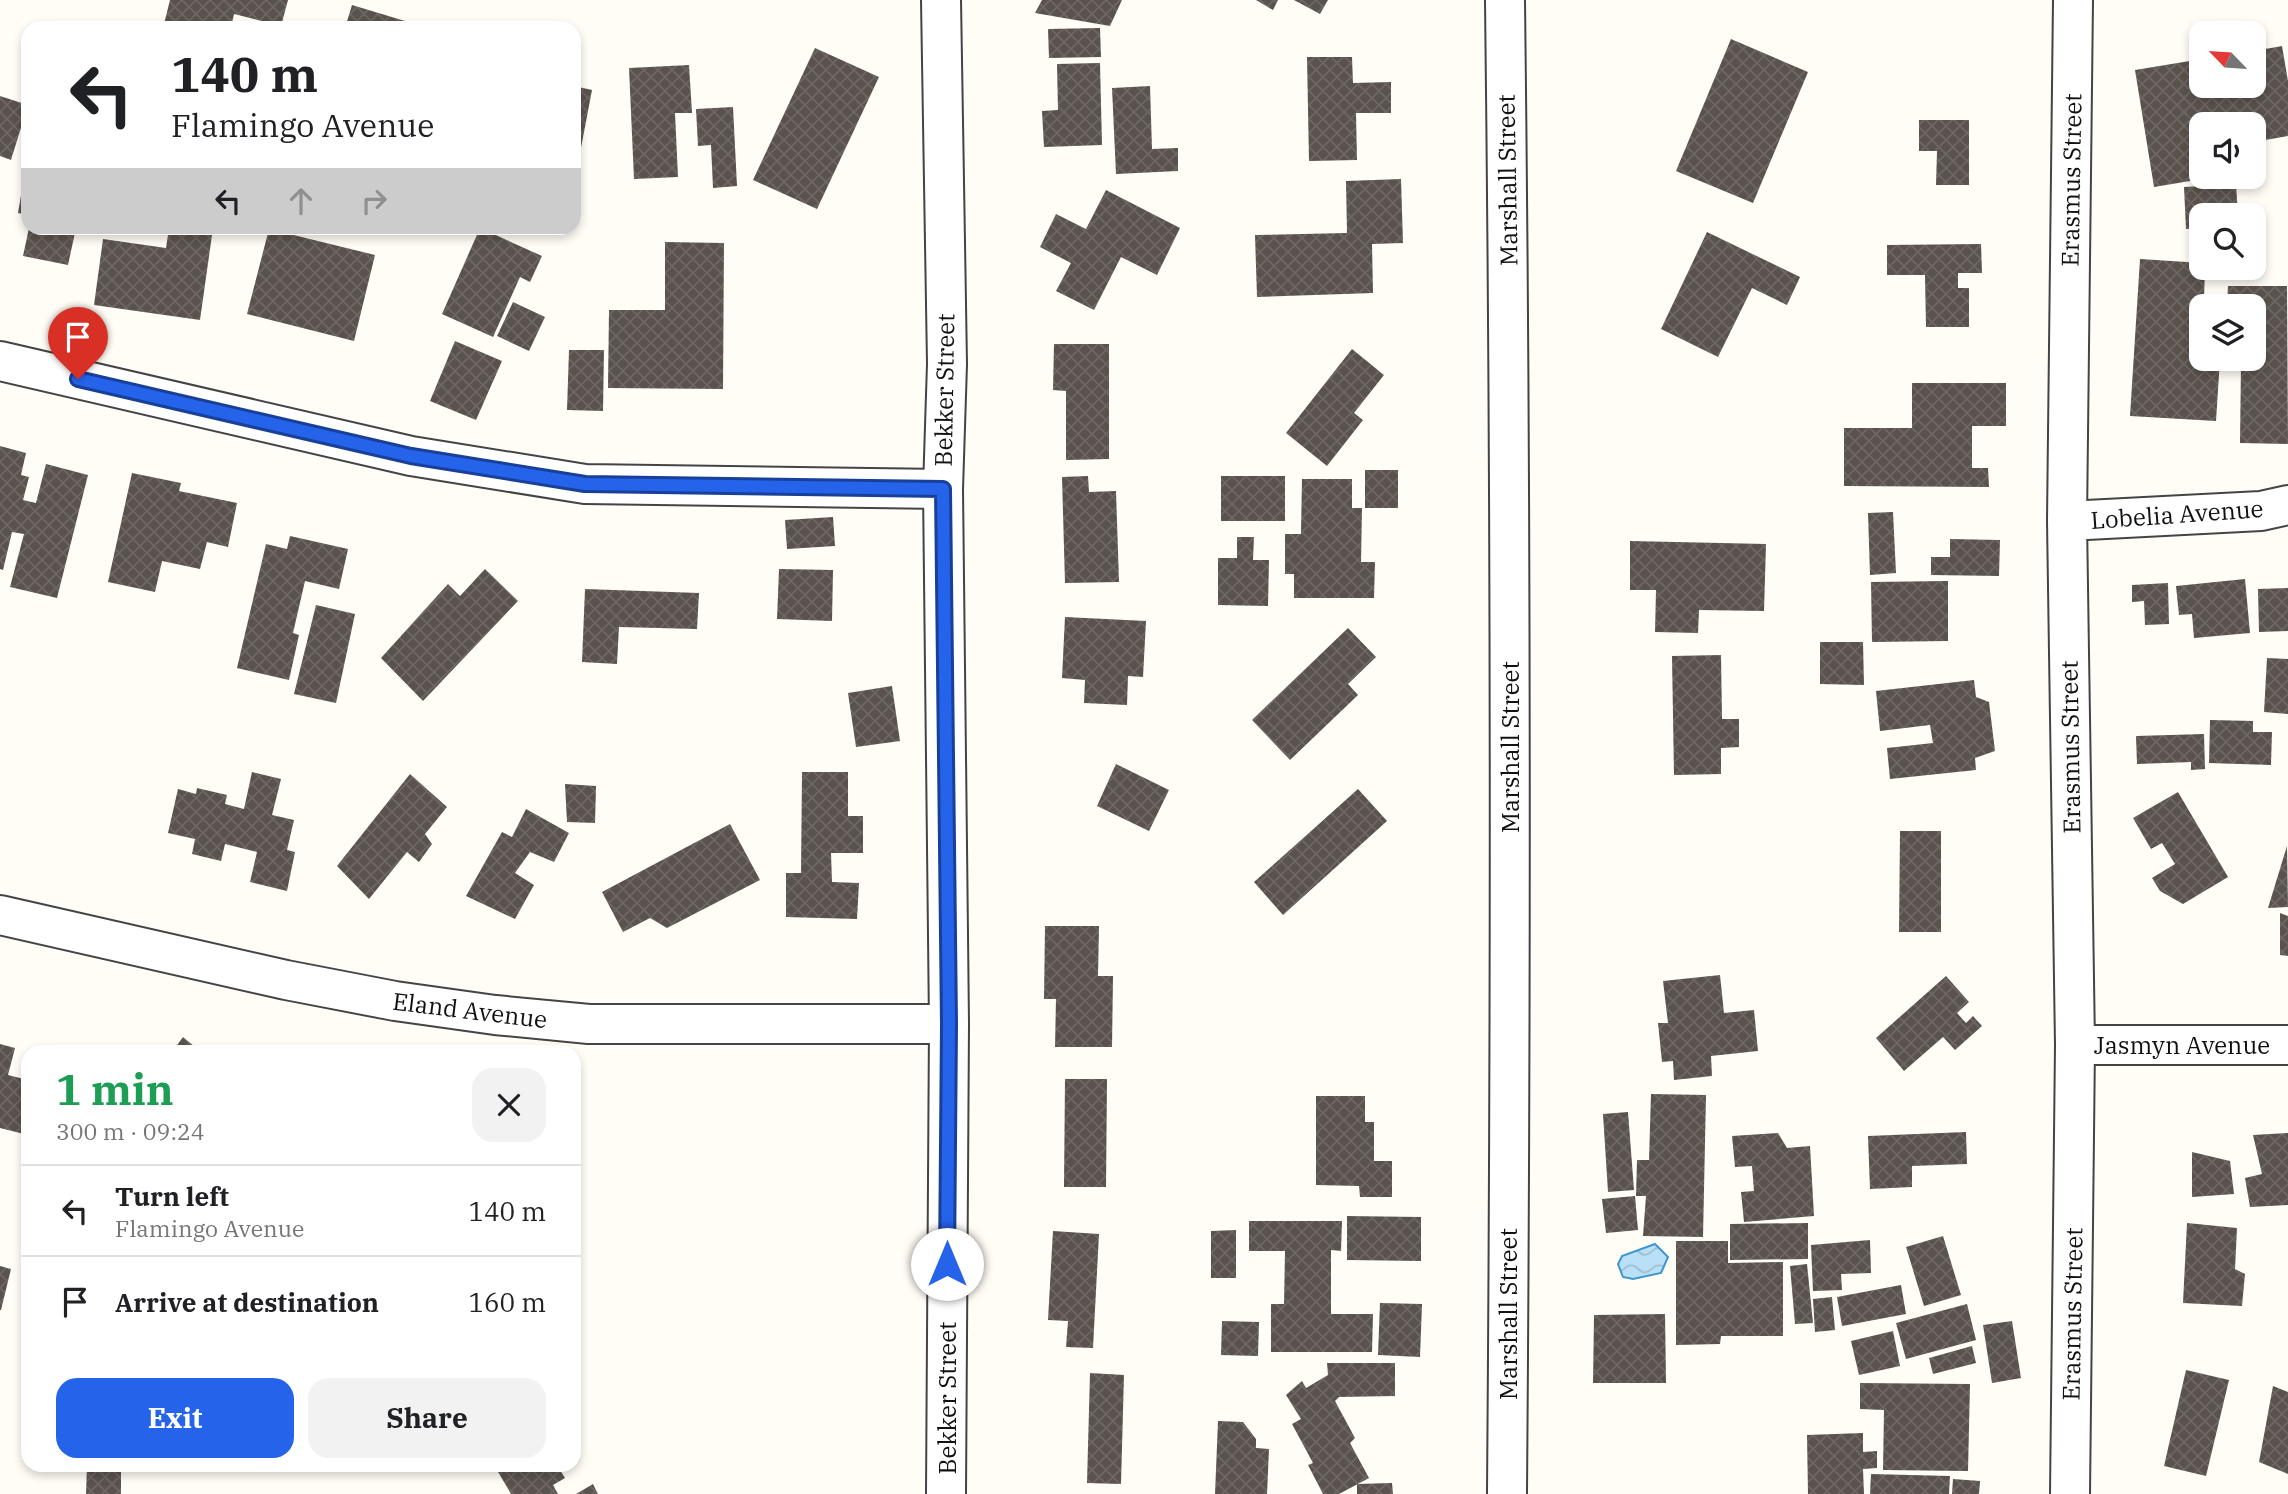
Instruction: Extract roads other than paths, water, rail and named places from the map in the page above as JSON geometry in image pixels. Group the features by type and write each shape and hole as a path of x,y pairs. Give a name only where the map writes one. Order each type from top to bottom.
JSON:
{"street":[{"name":"Bekker Street","path":"941,0 947,364 943,489 949,1024 946,1494"},
{"name":"Marshall Street","path":"1504,0 1510,447 1511,1000 1507,1494"},
{"name":"Erasmus Street","path":"2070,1494 2075,1045 2067,521 2073,0"},
{"path":"0,360 411,456 585,484 943,489"},
{"name":"Lobelia Avenue","path":"2067,521 2261,511 2288,505"},
{"name":"Eland Avenue","path":"0,915 286,980 394,1001 495,1015 589,1024 949,1024"},
{"name":"Jasmyn Avenue","path":"2075,1045 2288,1045"}],"water":[{"path":"1655,1244 1668,1257 1661,1273 1633,1279 1623,1277 1618,1264 1622,1256"}]}
